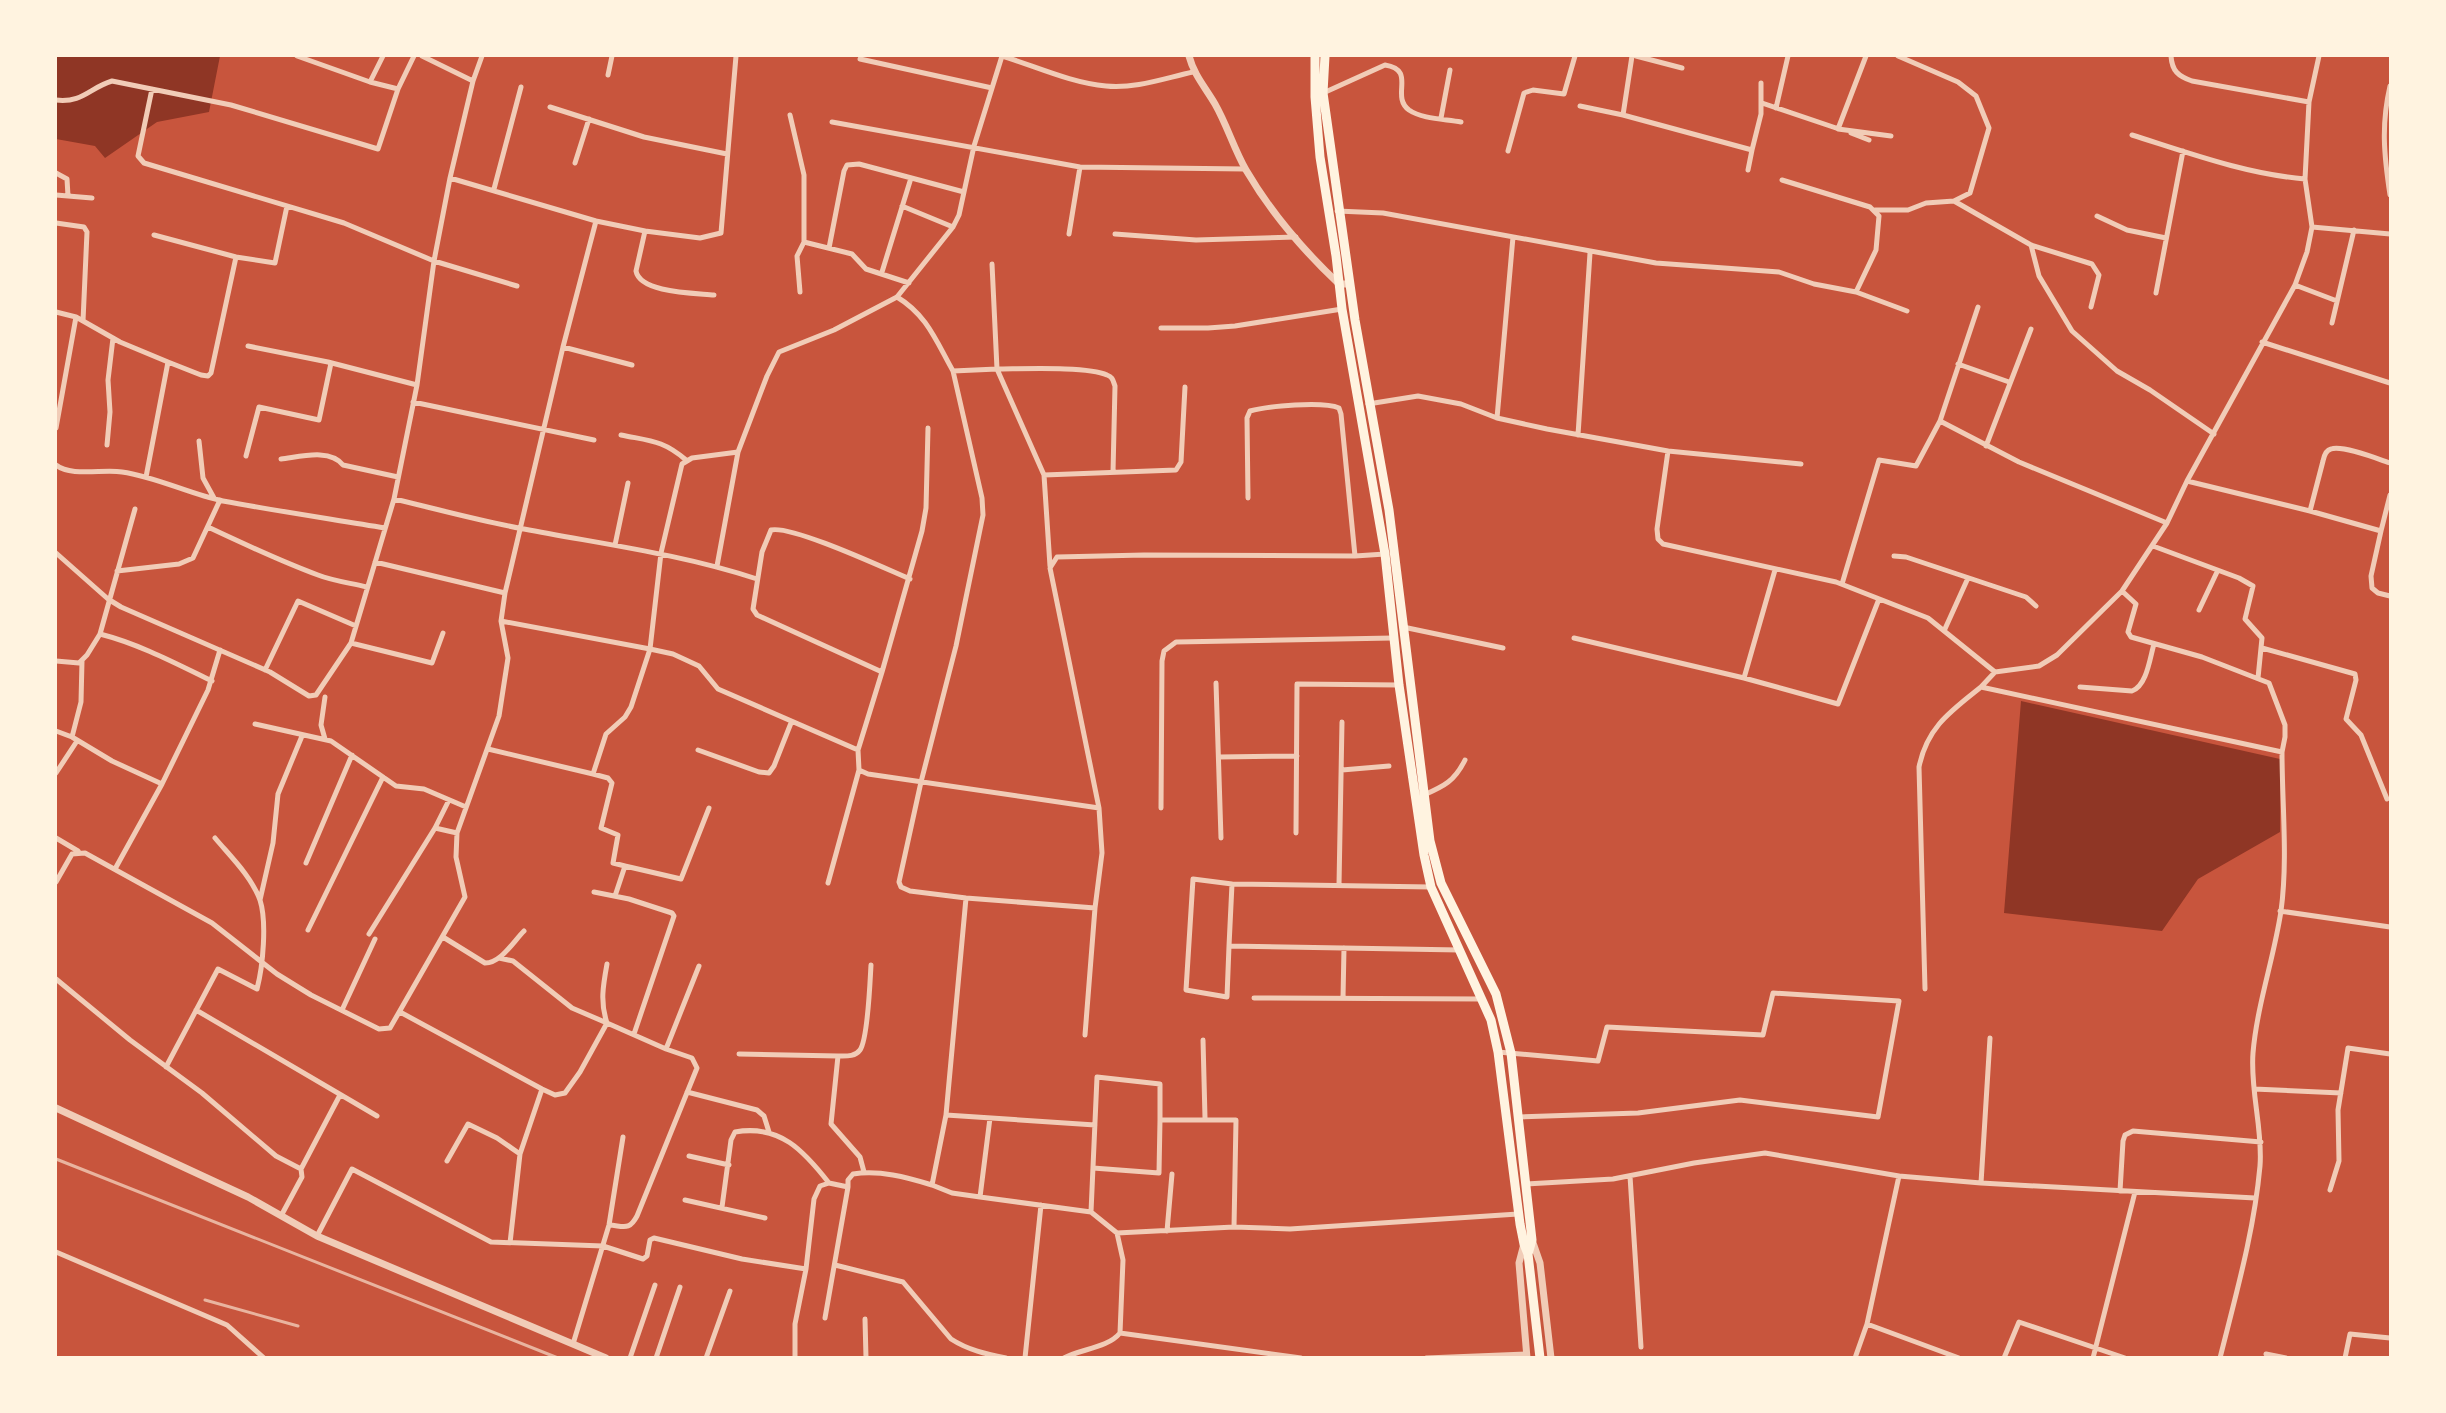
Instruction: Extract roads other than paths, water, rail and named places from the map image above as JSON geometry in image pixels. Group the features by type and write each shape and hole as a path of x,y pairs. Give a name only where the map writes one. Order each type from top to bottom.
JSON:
{"main road":[{"path":"1316,56 1320,157 1342,309 1384,554 1399,685 1420,797 1441,883 1496,994 1511,1053 1526,1184 1528,1254 1540,1358"},
{"path":"1325,56 1319,95 1389,510 1414,700 1424,855 1431,887 1491,1020 1498,1052 1518,1214 1528,1242"}],"street":[{"path":"297,56 370,82 398,89"},
{"path":"370,82 383,56"},
{"path":"56,99 67,101 82,98 102,84 112,81 231,105 378,149 398,89 414,56"},
{"path":"422,56 472,81"},
{"path":"56,552 108,599 265,670 309,696 316,695 351,643 394,499 417,385 434,261 450,178 472,81 482,56"},
{"path":"608,75 612,56"},
{"path":"450,178 494,189 596,221 645,231 700,238 721,233 736,56"},
{"path":"717,566 738,452 767,376 779,352 834,330 897,297 953,226 958,215 974,146 1002,56 1083,82 1106,86 1141,84 1193,72"},
{"path":"1189,56 1193,72 1215,104 1245,169 1266,200 1313,260 1339,284 1350,284"},
{"path":"1508,151 1524,93 1533,90 1564,94 1575,56"},
{"path":"1623,115 1634,56 1682,68"},
{"path":"1776,108 1788,56"},
{"path":"1838,129 1866,56"},
{"path":"1782,180 1875,210 1908,210 1926,203 1954,201 1970,193 1982,159 1989,128 1976,96 1958,82 1898,56"},
{"path":"2171,56 2175,73 2192,81 2309,102"},
{"path":"1925,989 1919,767 1923,747 1934,729 1995,672 2039,666 2057,655 2122,591 2167,523 2187,481 2295,285 2307,252 2312,227 2305,179 2309,102 2319,56"},
{"path":"860,59 992,88"},
{"path":"1319,95 1385,65 1394,67 1400,72 1402,100 1407,109 1417,114 1461,122"},
{"path":"1441,118 1450,70"},
{"path":"1748,170 1762,103 1761,83"},
{"path":"2391,86 2383,133 2384,159 2391,195"},
{"path":"494,189 521,87"},
{"path":"152,89 138,156 144,163 344,223 434,261 517,286"},
{"path":"1762,103 1869,140"},
{"path":"1580,106 1623,115 1752,150"},
{"path":"550,107 644,137 727,154"},
{"path":"790,115 804,175 804,242 797,256 800,292"},
{"path":"575,163 589,119"},
{"path":"832,122 1080,167 1245,169"},
{"path":"1838,129 1891,136"},
{"path":"2132,135 2264,174 2305,179"},
{"path":"2156,292 2183,151"},
{"path":"830,248 847,165 859,164 964,192"},
{"path":"1069,234 1080,167"},
{"path":"56,173 67,179 68,196"},
{"path":"882,272 911,178"},
{"path":"56,195 93,198"},
{"path":"1954,201 2031,245 2092,264 2098,274 2091,307"},
{"path":"154,235 236,257 276,263 287,206"},
{"path":"902,206 953,226"},
{"path":"1856,292 1876,250 1880,223 1875,210"},
{"path":"1328,211 1383,213 1488,231 1590,253 1656,263 1779,272 1814,284 1856,292 1907,310"},
{"path":"2097,216 2127,230 2166,238"},
{"path":"56,838 212,923 264,964 311,995 385,1030 390,1028 465,897 456,857 457,833 488,749 503,697 508,658 501,621 505,593 563,347 596,221"},
{"path":"56,223 84,227 87,231 83,321"},
{"path":"2312,227 2391,234"},
{"path":"2332,323 2354,230"},
{"path":"645,231 636,271 641,282 664,289 714,295"},
{"path":"1115,234 1196,240 1296,237"},
{"path":"1497,418 1513,237"},
{"path":"804,242 852,254 866,268 909,283"},
{"path":"2031,245 2038,276 2072,331 2117,371 2150,390 2214,434"},
{"path":"1578,435 1590,253"},
{"path":"56,312 76,317 113,338 168,362 208,376 211,373 236,257"},
{"path":"992,264 997,369 1044,475 1050,568 1099,808 1102,853 1095,908 1085,1035"},
{"path":"2295,285 2337,301"},
{"path":"897,297 915,308 932,332 953,371 982,498 983,514 956,646 921,782 899,882 901,887 910,891 1095,908"},
{"path":"1842,584 1879,460 1916,466 1940,421 1978,307"},
{"path":"1161,328 1235,326 1342,309"},
{"path":"56,428 76,317"},
{"path":"1986,446 2009,381 2031,329"},
{"path":"107,445 110,426 108,380 113,338"},
{"path":"2262,342 2391,383"},
{"path":"248,346 331,363 417,385"},
{"path":"563,347 632,365"},
{"path":"146,477 168,362"},
{"path":"246,456 260,407 319,420 331,363"},
{"path":"1958,364 2009,381"},
{"path":"953,371 1078,370 1106,374 1113,378 1115,386 1113,472"},
{"path":"1044,475 1176,470 1180,462 1185,387"},
{"path":"1359,406 1418,396 1461,404 1497,418 1668,451 1801,464"},
{"path":"413,402 594,440"},
{"path":"1248,498 1247,418 1250,411 1262,408 1326,405 1339,408 1355,556"},
{"path":"1940,421 2019,462 2167,523"},
{"path":"828,884 859,770 858,750 910,579 926,508 928,428"},
{"path":"621,435 671,447 686,460"},
{"path":"199,441 203,478 217,499"},
{"path":"2310,511 2325,453 2331,449 2342,449 2391,463"},
{"path":"1668,451 1657,529 1658,539 1663,544 1842,584 1928,618 1995,672"},
{"path":"593,774 606,734 625,717 635,698 650,649 661,553 682,464 686,460 738,452"},
{"path":"281,459 324,455 343,465 398,477"},
{"path":"56,465 63,469 123,472 217,499 385,528"},
{"path":"2187,481 2381,531"},
{"path":"615,545 628,483"},
{"path":"2391,495 2371,576 2372,588 2378,593 2391,596"},
{"path":"117,571 179,564 193,558 208,527 217,499"},
{"path":"394,499 521,529 661,553 717,566 757,579"},
{"path":"56,773 75,739 81,702 82,661 100,634 135,509"},
{"path":"208,527 272,558 294,564 318,575 367,587"},
{"path":"882,672 757,615 753,609 762,552 771,530 776,528 840,549 910,579"},
{"path":"2153,546 2217,572 2239,578 2253,586 2254,591 2245,619 2262,638 2258,678"},
{"path":"1050,568 1057,557 1384,554"},
{"path":"1894,556 1906,557 2026,597 2037,606"},
{"path":"375,562 505,593"},
{"path":"1744,678 1775,570"},
{"path":"2199,610 2217,572"},
{"path":"1944,631 1968,578"},
{"path":"2122,591 2137,607 2129,635 2134,639 2202,657 2258,678 2272,687 2285,725 2286,737 2282,752 2283,877 2280,911 2253,1054 2260,1142 2255,1198 2248,1250 2220,1358"},
{"path":"1574,638 1744,678 1838,704 1879,599"},
{"path":"265,670 298,601 356,626"},
{"path":"501,621 673,654 699,666 718,690 858,750"},
{"path":"1403,627 1503,648"},
{"path":"351,643 432,663 443,633"},
{"path":"100,634 164,657 212,681"},
{"path":"1161,808 1162,661 1164,651 1176,642 1393,638"},
{"path":"2080,687 2133,691 2138,689 2154,644"},
{"path":"2262,648 2355,674 2356,680 2346,719 2361,735 2387,799"},
{"path":"115,869 162,784 212,681 220,650"},
{"path":"56,661 75,664 82,661"},
{"path":"1216,683 1221,838"},
{"path":"1296,833 1297,684 1399,685"},
{"path":"1981,687 2282,752"},
{"path":"325,697 321,725 325,739"},
{"path":"1339,885 1342,722"},
{"path":"698,750 759,772 769,773 791,723"},
{"path":"255,724 302,736 325,739 337,744 396,786 424,789 466,807"},
{"path":"56,730 112,761 162,784"},
{"path":"166,1067 218,969 257,989 264,964 260,900 273,843 278,794 302,736"},
{"path":"488,749 611,780 601,828 618,835 613,863 681,879 710,808"},
{"path":"306,863 352,755"},
{"path":"1219,757 1296,756"},
{"path":"1420,797 1447,785 1458,774 1465,760"},
{"path":"1341,770 1389,766"},
{"path":"859,770 868,774 1099,808"},
{"path":"308,930 383,777"},
{"path":"369,934 435,828 449,800"},
{"path":"435,828 457,833"},
{"path":"215,838 248,876 260,900"},
{"path":"56,882 72,854 79,852"},
{"path":"615,896 625,866"},
{"path":"1232,884 1227,997 1186,990 1193,879 1232,884 1431,887"},
{"path":"594,892 654,906 674,916 634,1034"},
{"path":"932,1185 946,1115 966,897"},
{"path":"2280,911 2391,927"},
{"path":"443,937 485,963 491,963 499,958 524,931"},
{"path":"342,1010 375,939"},
{"path":"1228,946 1460,950"},
{"path":"1342,998 1344,948"},
{"path":"499,958 513,961 572,1008 692,1058 696,1063 697,1068 632,1225 628,1227 609,1225"},
{"path":"400,1012 542,1089 559,1095 570,1088 607,1023 602,1009 607,964"},
{"path":"739,1054 853,1055 862,1048 871,965"},
{"path":"666,1049 699,966"},
{"path":"56,979 202,1093 276,1156 301,1169"},
{"path":"1498,1052 1598,1060 1606,1027 1763,1035 1773,993 1899,1001 1878,1117 1740,1100 1638,1113 1519,1117"},
{"path":"1254,998 1483,999"},
{"path":"196,1010 377,1116"},
{"path":"1981,1183 1990,1038"},
{"path":"1203,1040 1205,1118"},
{"path":"2330,1190 2339,1161 2338,1110 2348,1048 2391,1054"},
{"path":"838,1056 831,1124 860,1157 864,1173"},
{"path":"1092,1212 1093,1168 1097,1077 1160,1083 1159,1173 1093,1168"},
{"path":"510,1243 520,1154 542,1089"},
{"path":"2254,1089 2341,1093"},
{"path":"687,1092 757,1110 764,1116 769,1132"},
{"path":"281,1216 302,1177 301,1169 340,1095"},
{"path":"56,1108 248,1197 317,1236 606,1358"},
{"path":"946,1115 1095,1125"},
{"path":"980,1197 990,1118"},
{"path":"1160,1120 1205,1118 1236,1120 1234,1227"},
{"path":"447,1161 468,1124 497,1138 520,1154"},
{"path":"2120,1191 2123,1141 2125,1135 2133,1131 2260,1142"},
{"path":"722,1207 731,1140 735,1132 769,1132 805,1153 829,1183"},
{"path":"573,1344 609,1225 623,1137"},
{"path":"1526,1184 1613,1179 1694,1162 1765,1153 1899,1176 1981,1183 2255,1198"},
{"path":"689,1156 729,1165"},
{"path":"317,1236 352,1169 491,1242 603,1246 643,1259 647,1256 650,1240 654,1238 742,1259 806,1269"},
{"path":"825,1318 850,1176 864,1173 904,1177 952,1193 1092,1212 1117,1233 1123,1260 1120,1333 1114,1340 1074,1352 1064,1358"},
{"path":"1167,1231 1172,1174"},
{"path":"1630,1176 1641,1347"},
{"path":"1855,1358 1867,1324 1899,1176"},
{"path":"795,1358 795,1323 806,1269 814,1199 820,1186 829,1183 848,1187"},
{"path":"2093,1358 2135,1192"},
{"path":"685,1200 765,1218"},
{"path":"1024,1358 1041,1205"},
{"path":"1117,1233 1234,1227 1290,1229 1518,1214"},
{"path":"1426,1358 1527,1356 1519,1263 1528,1242"},
{"path":"1528,1242 1540,1263 1551,1358"},
{"path":"56,1252 227,1325 264,1358"},
{"path":"835,1265 903,1282 951,1339 960,1346 1006,1358"},
{"path":"639,1358 630,1356 655,1285"},
{"path":"656,1358 680,1287"},
{"path":"706,1358 730,1291"},
{"path":"865,1319 866,1358"},
{"path":"2004,1358 2019,1322 2125,1358"},
{"path":"1867,1324 1959,1358"},
{"path":"1120,1333 1300,1358"},
{"path":"2345,1358 2350,1334 2391,1338"},
{"path":"2266,1354 2286,1358"}],"railway":[{"path":"56,1159 558,1358"},
{"path":"205,1300 298,1326"}]}
